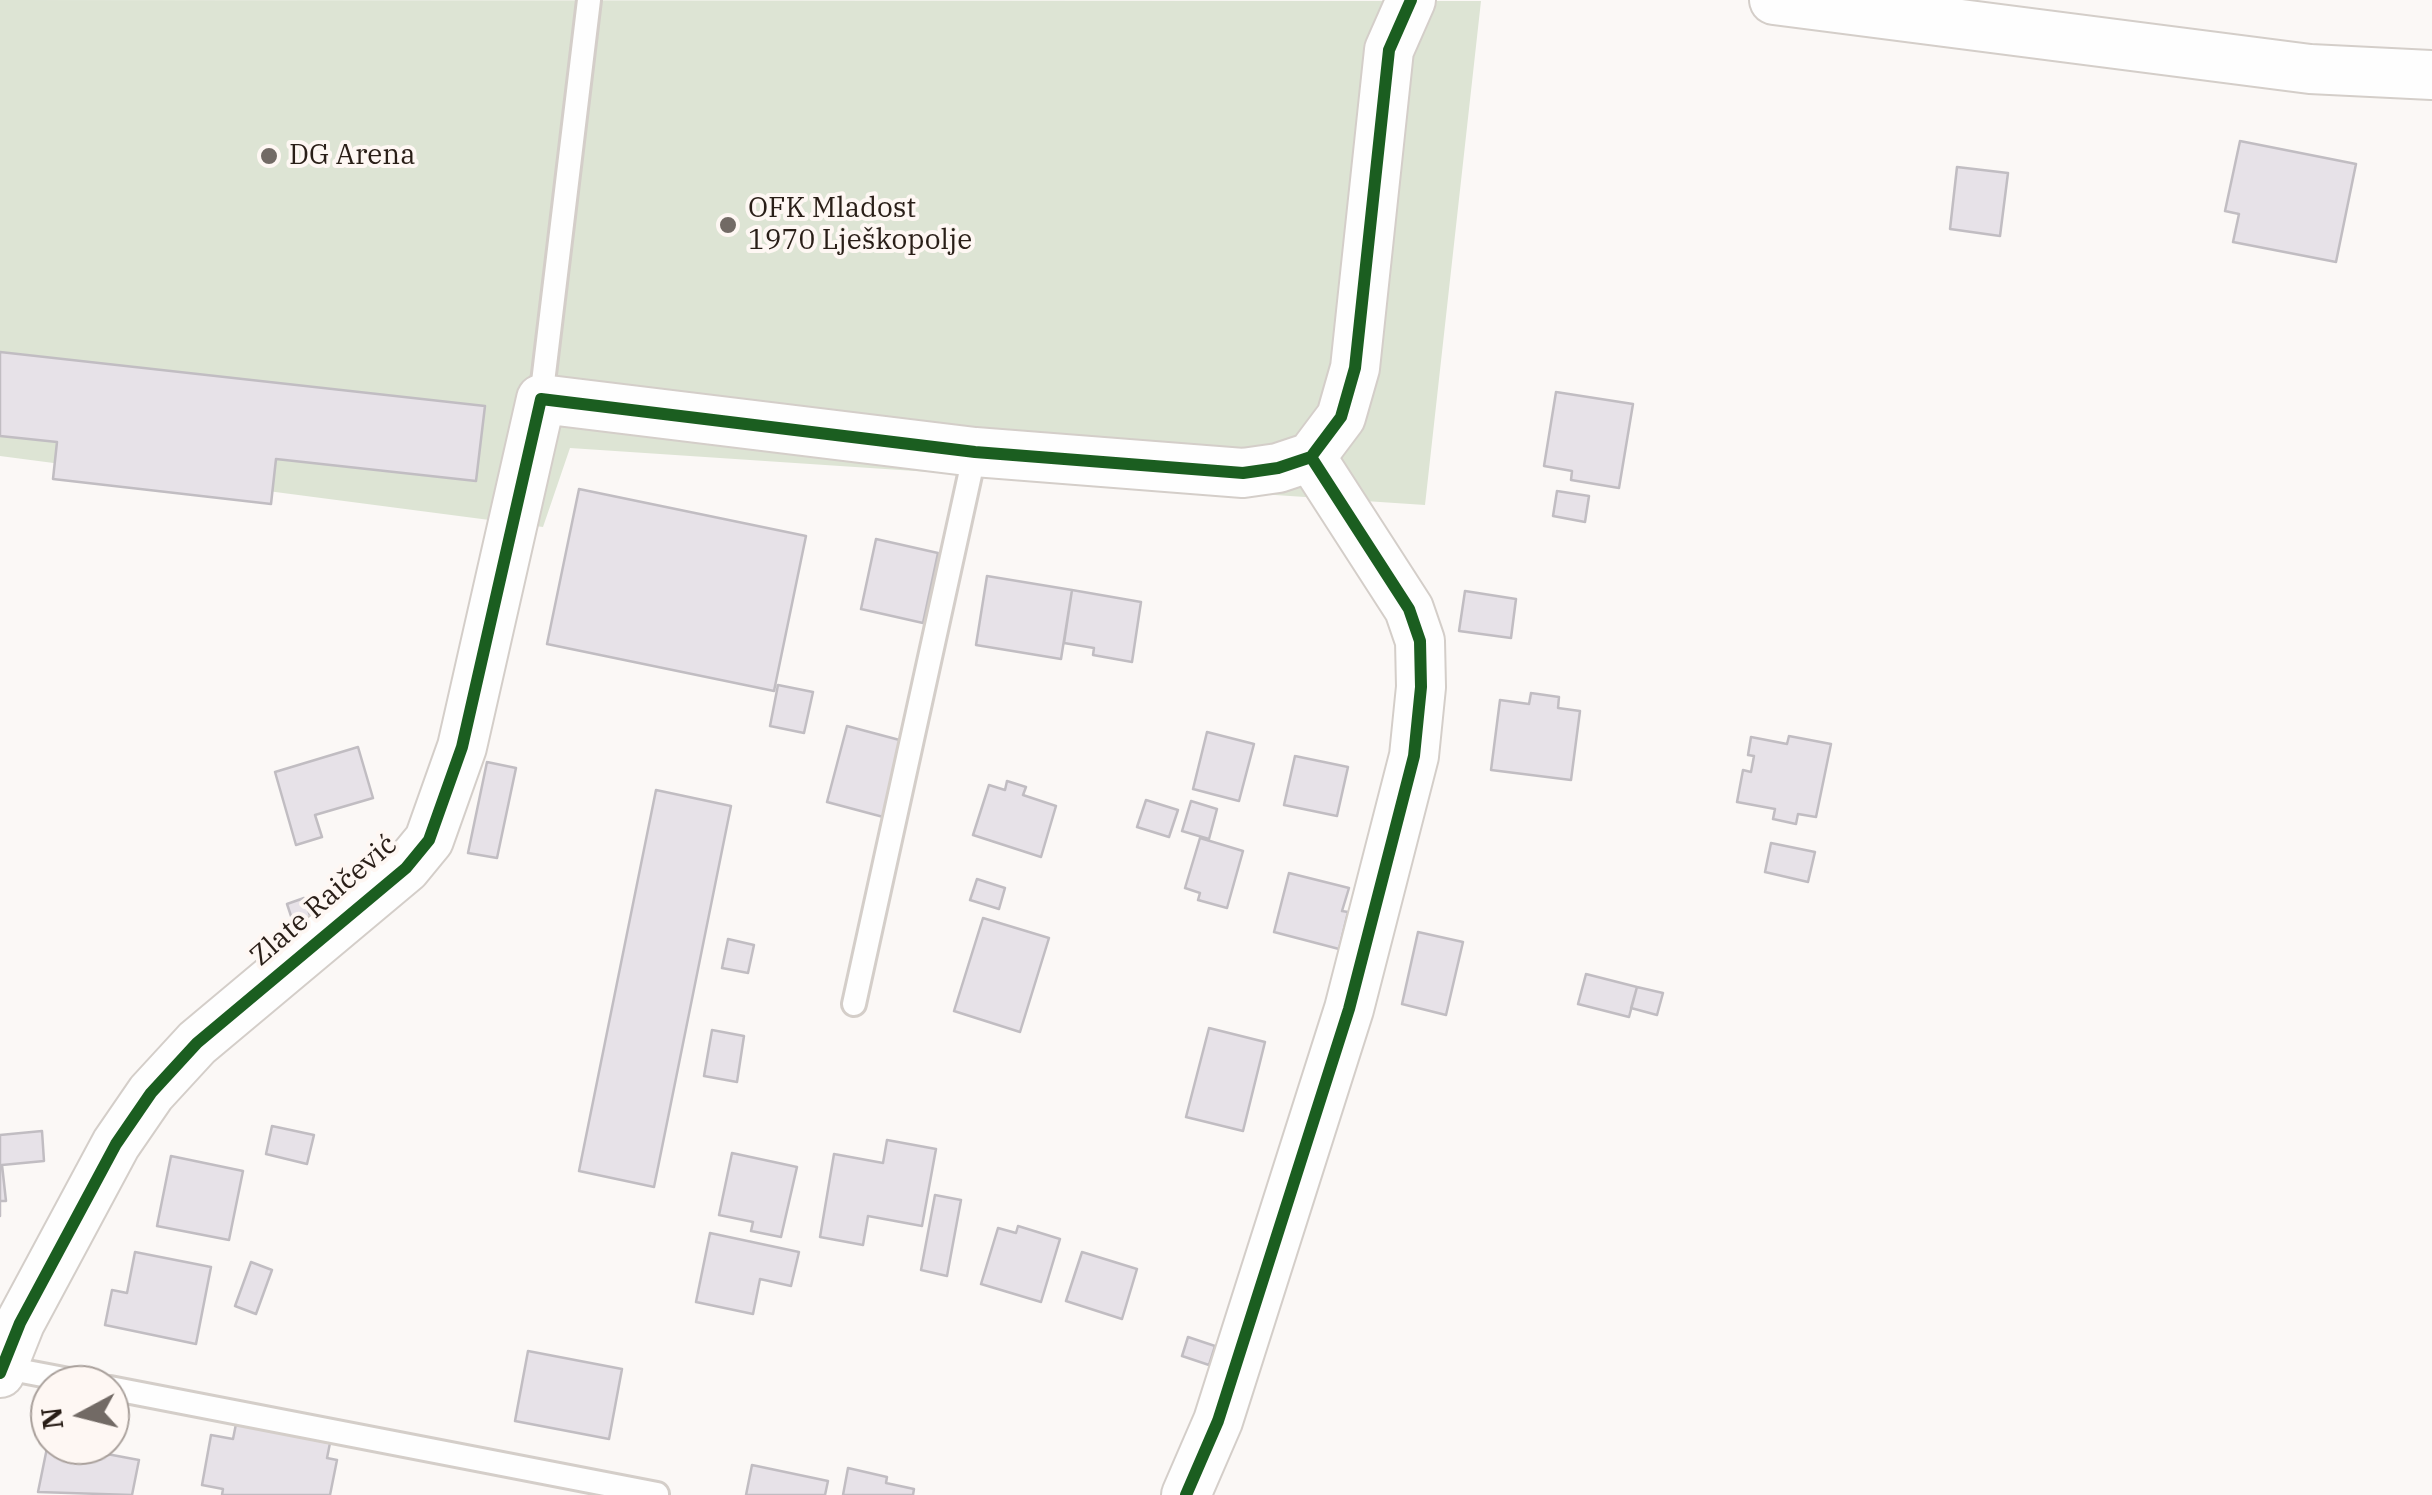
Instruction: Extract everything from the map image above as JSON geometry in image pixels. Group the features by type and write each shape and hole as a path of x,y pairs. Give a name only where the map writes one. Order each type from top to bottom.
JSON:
{"street":[{"path":"541,399 975,452 1243,473 1278,468 1311,456 1341,417 1355,368 1389,50 1411,0"},
{"path":"1774,0 2310,69 2432,74"},
{"name":"Zlate Raičević","path":"1,1370 20,1323 116,1144 151,1093 197,1042 406,868 429,840 462,747 541,399"},
{"path":"1186,1495 1218,1421 1343,1028 1414,756 1421,687 1420,641 1410,609 1311,456"}],"lane":[{"path":"541,399 589,0"},
{"path":"854,1004 975,452"},
{"path":"1,1370 30,1375"},
{"path":"130,1392 657,1494"}],"green space":[{"name":"OFK Mladost 1970 Lješkopolje","path":"0,0 1481,1 1425,505 570,448 543,527 0,456"}],"building":[{"path":"2240,141 2356,164 2336,262 2233,242 2239,214 2225,211"},
{"path":"1957,167 2008,173 2000,236 1950,229"},
{"path":"0,352 485,406 476,481 276,459 271,504 53,479 57,442 0,436"},
{"path":"1556,392 1633,404 1619,488 1571,480 1572,471 1544,466"},
{"path":"579,489 806,536 774,691 547,644"},
{"path":"1557,491 1589,496 1585,522 1553,516"},
{"path":"876,539 938,553 923,623 861,609"},
{"path":"987,576 1072,590 1061,659 976,645"},
{"path":"1072,590 1141,602 1132,662 1093,655 1094,648 1064,643"},
{"path":"1465,591 1516,599 1511,638 1459,631"},
{"path":"778,685 813,692 804,733 770,726"},
{"path":"1531,693 1559,697 1558,708 1580,711 1571,780 1491,770 1500,700 1529,704"},
{"path":"847,726 907,742 887,818 827,802"},
{"path":"1207,732 1254,744 1239,801 1193,789"},
{"path":"1789,736 1831,744 1816,817 1798,814 1796,824 1773,819 1775,809 1737,802 1743,770 1751,772 1751,737 1787,744"},
{"path":"358,747 373,798 315,815 322,837 296,845 275,772"},
{"path":"1295,756 1348,767 1337,816 1284,805"},
{"path":"487,762 516,768 497,858 468,853"},
{"path":"1007,781 1026,787 1023,795 1056,806 1041,857 973,835 989,785 1005,790"},
{"path":"656,790 731,806 654,1187 579,1171"},
{"path":"1146,800 1178,810 1169,837 1137,827"},
{"path":"1191,801 1217,809 1209,839 1182,831"},
{"path":"1200,838 1243,851 1227,908 1198,900 1200,893 1185,888"},
{"path":"1771,843 1815,852 1808,882 1765,872"},
{"path":"1289,873 1349,888 1342,911 1348,912 1339,949 1274,932"},
{"path":"977,879 1005,888 999,909 970,900"},
{"path":"304,898 315,930 298,937 287,904"},
{"path":"983,918 1049,938 1020,1032 954,1011"},
{"path":"1418,932 1463,942 1446,1015 1402,1004"},
{"path":"728,939 754,945 748,973 722,968"},
{"path":"1586,974 1637,987 1629,1017 1578,1004"},
{"path":"1637,987 1663,993 1657,1015 1631,1008"},
{"path":"1209,1028 1265,1042 1243,1131 1186,1117"},
{"path":"712,1030 744,1036 737,1082 704,1076"},
{"path":"272,1126 314,1135 307,1164 266,1154"},
{"path":"42,1131 44,1161 2,1165 6,1201 0,1201 0,1135"},
{"path":"887,1140 936,1149 922,1226 868,1216 863,1245 820,1237 834,1154 883,1163"},
{"path":"732,1153 797,1167 781,1237 751,1231 753,1222 719,1215"},
{"path":"171,1156 243,1171 229,1240 157,1226"},
{"path":"935,1195 961,1200 947,1276 921,1270"},
{"path":"1018,1226 1060,1239 1041,1302 981,1284 998,1228 1016,1233"},
{"path":"710,1233 799,1252 791,1286 760,1279 753,1314 696,1302"},
{"path":"135,1252 211,1267 196,1344 105,1325 112,1290 127,1293"},
{"path":"1082,1252 1137,1269 1122,1319 1066,1301"},
{"path":"251,1262 272,1270 256,1314 235,1306"},
{"path":"1188,1337 1215,1346 1209,1365 1182,1356"},
{"path":"528,1351 622,1369 609,1439 515,1421"},
{"path":"236,1424 330,1443 327,1458 337,1460 330,1495 222,1495 223,1489 202,1485 211,1435 233,1439"},
{"path":"130,1458 139,1460 132,1495 38,1492 44,1465 130,1465"},
{"path":"752,1465 828,1481 825,1495 746,1495"},
{"path":"848,1468 887,1477 886,1483 914,1489 913,1495 843,1495"}],"cycle path":[{"path":"0,1373 20,1323 116,1144 151,1093 197,1043 406,868 429,840 462,747 541,399 975,452 1243,473 1278,468 1311,457 1341,417 1355,368 1389,50 1411,0"},
{"path":"1186,1495 1218,1421 1349,1009 1414,756 1421,687 1420,641 1409,609 1311,457"}],"place":[{"name":"DG Arena","path":"269,156"},
{"name":"OFK Mladost 1970 Lješkopolje","path":"728,225"}]}
